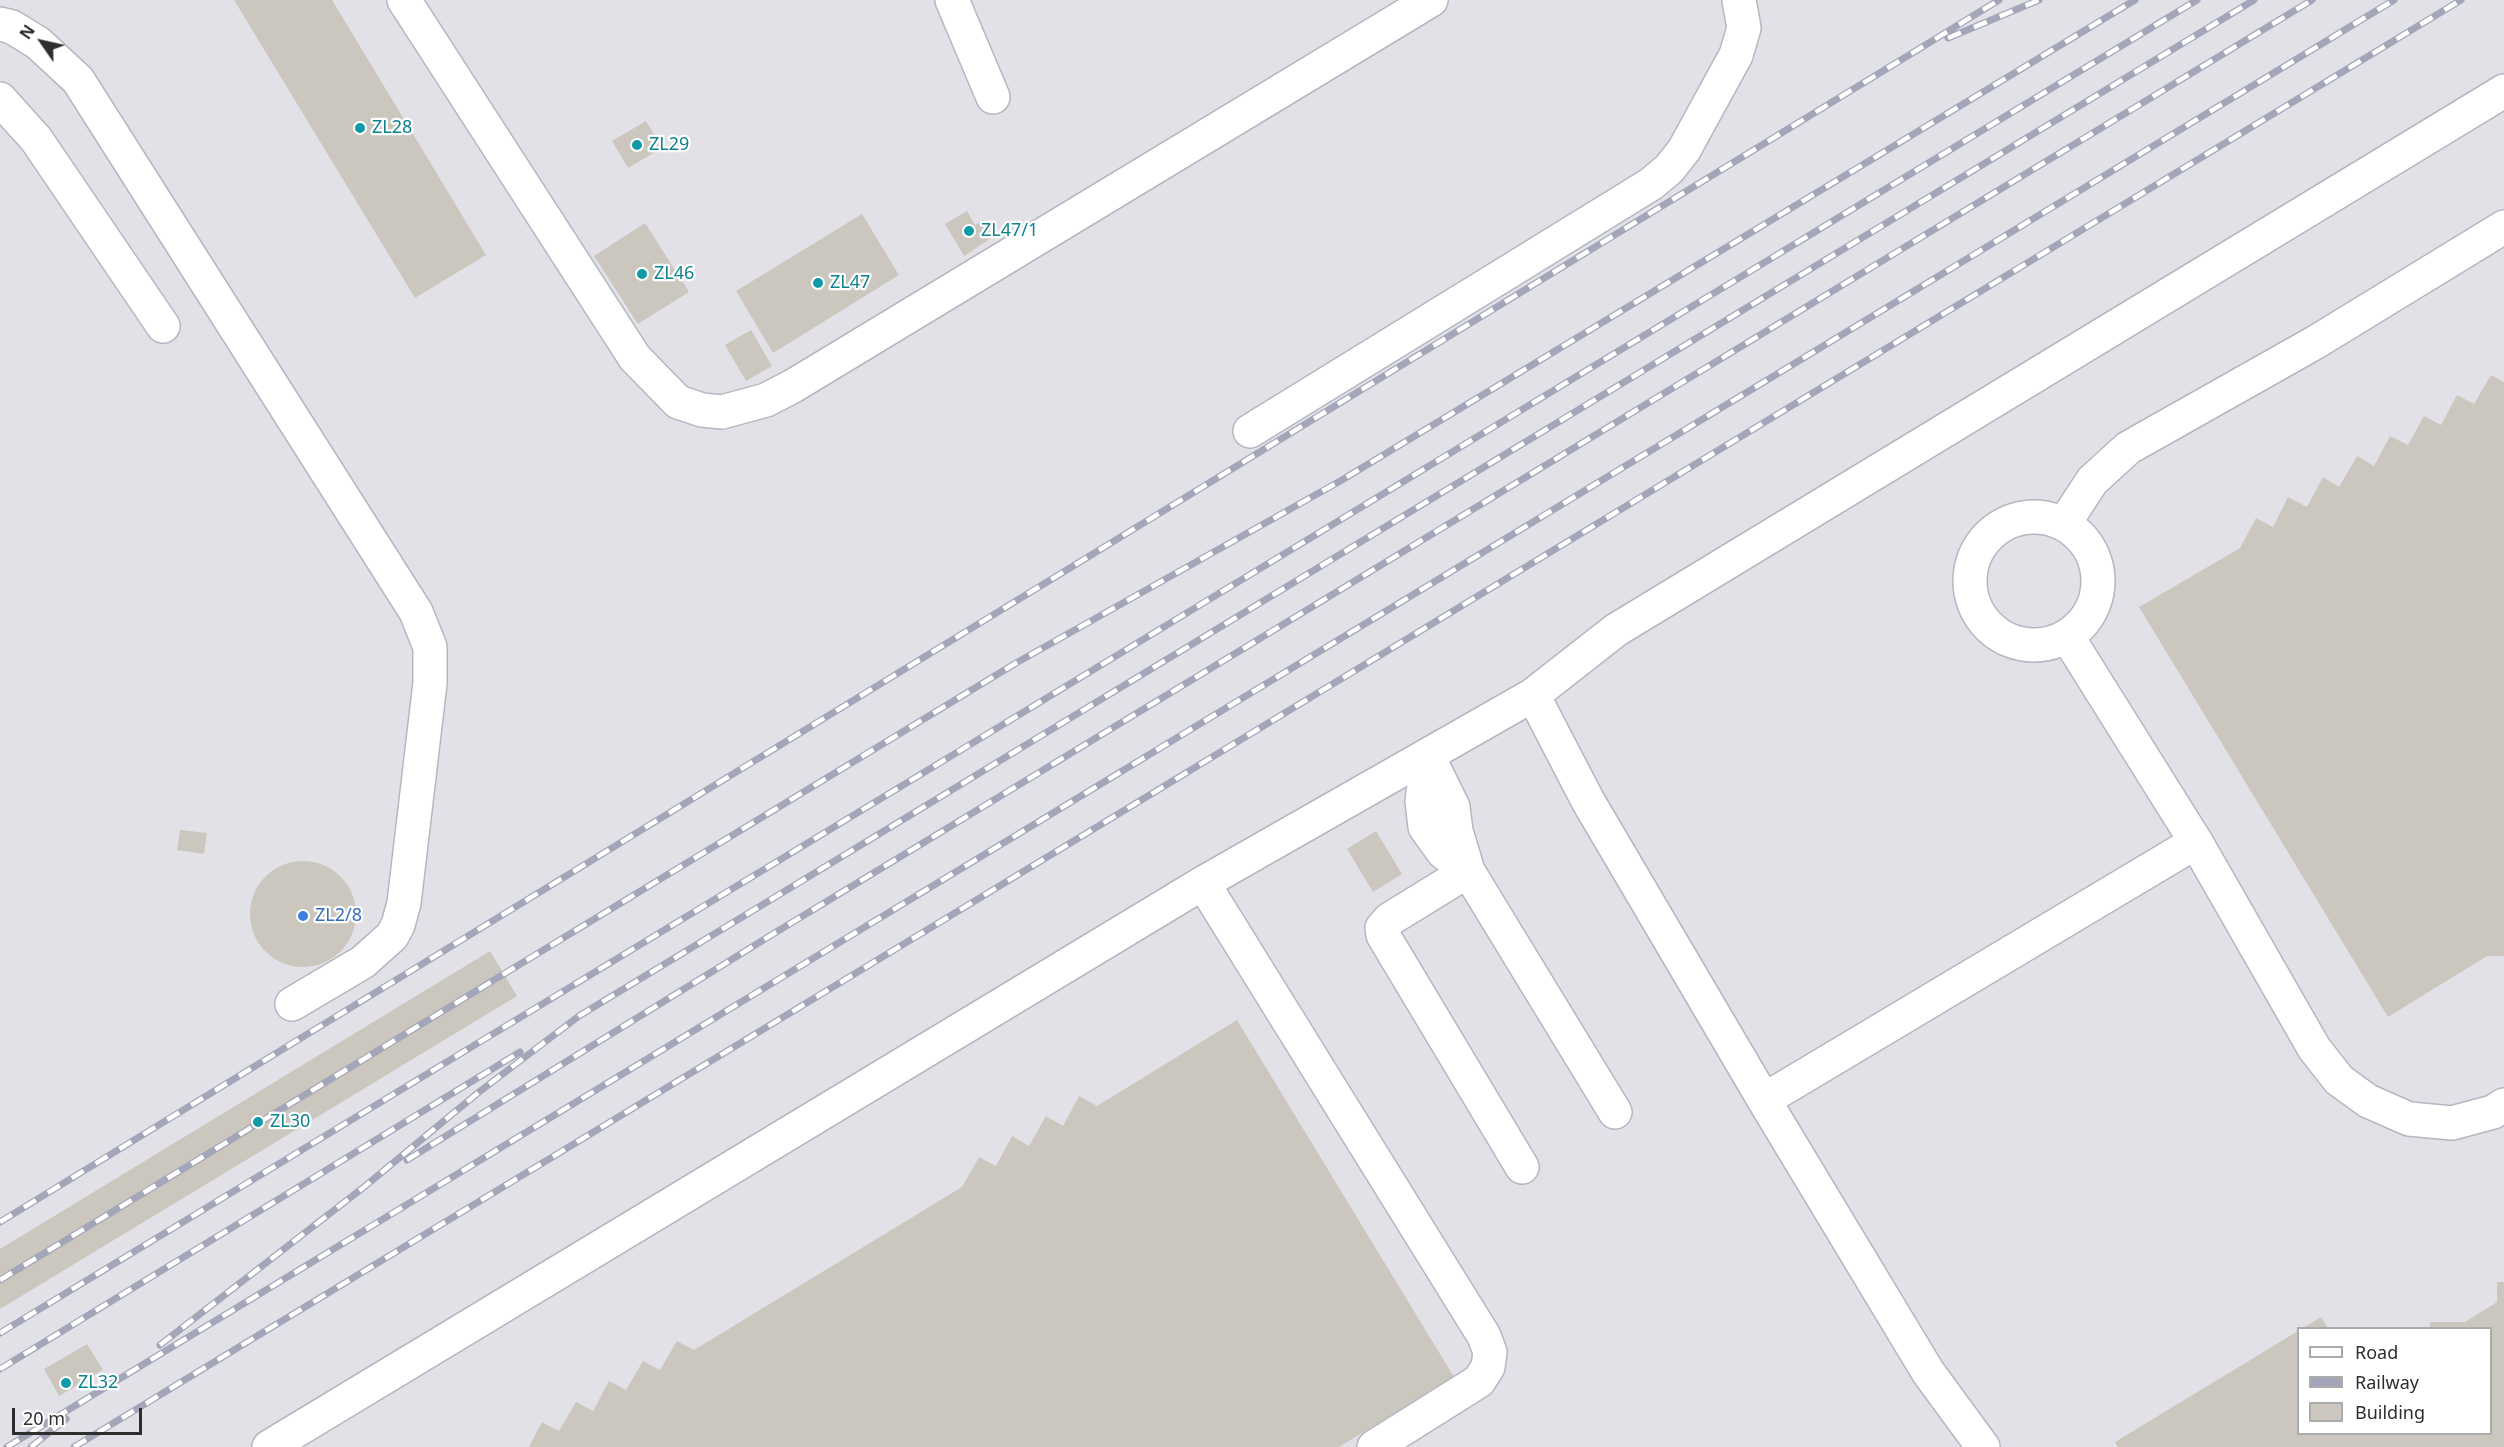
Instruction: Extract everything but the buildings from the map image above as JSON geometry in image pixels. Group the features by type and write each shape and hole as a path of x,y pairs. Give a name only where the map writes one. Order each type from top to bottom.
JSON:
{"lane":[{"path":"404,0 635,358 678,402 702,410 722,412 766,400 793,386 1431,0"},
{"path":"952,0 993,97"},
{"path":"1250,430 1651,184 1669,169 1684,150 1736,55 1744,28 1739,0"},
{"path":"0,24 12,27 38,43 78,80 416,612 430,647 429,684 404,903 398,925 392,936 363,962 292,1004"},
{"path":"268,1447 1203,883 1533,695 1616,630 2504,91"},
{"path":"0,99 36,139 164,326"},
{"path":"2064,525 2092,480 2128,448 2316,342 2504,227"},
{"path":"2038,517 2064,525 2083,540 2090,550 2096,567 2098,585 2092,609 2077,628 2055,642 2034,645 2000,636 1980,616 1973,603 1970,590 1973,562 1983,543 1998,528 2017,519 2038,517"},
{"path":"2067,636 2196,842 2314,1048 2338,1080 2368,1101 2409,1119 2452,1123 2493,1112 2504,1105"},
{"path":"1533,695 1588,801 1764,1100 1928,1372 1983,1447"},
{"path":"1428,756 1453,807 1456,831 1468,871 1615,1112"},
{"path":"1764,1100 2196,842"},
{"path":"1468,871 1390,919 1382,928 1383,935 1522,1167"},
{"path":"1203,883 1484,1336 1490,1352 1488,1367 1479,1381 1374,1447"}],"shaded area":[{"path":"0,0 2504,0 2504,1447 0,1447"}],"railway":[{"path":"0,1222 1999,0"},
{"path":"1948,38 2039,0"},
{"path":"0,1280 1016,663 1342,480 2135,0"},
{"path":"0,1333 2197,0"},
{"path":"160,1345 364,1187 479,1092 579,1016 2254,0"},
{"path":"407,1160 773,934 2312,0"},
{"path":"7,1447 2394,0"},
{"path":"74,1447 2461,0"},
{"path":"0,1369 520,1052"},
{"path":"31,1447 66,1419"}],"place":[{"name":"ZL28","path":"360,128"},
{"name":"ZL29","path":"637,145"},
{"name":"ZL47/1","path":"969,231"},
{"name":"ZL46","path":"642,274"},
{"name":"ZL47","path":"818,283"},
{"name":"ZL2/8","path":"303,916"},
{"name":"ZL30","path":"258,1122"},
{"name":"ZL32","path":"66,1383"}]}
